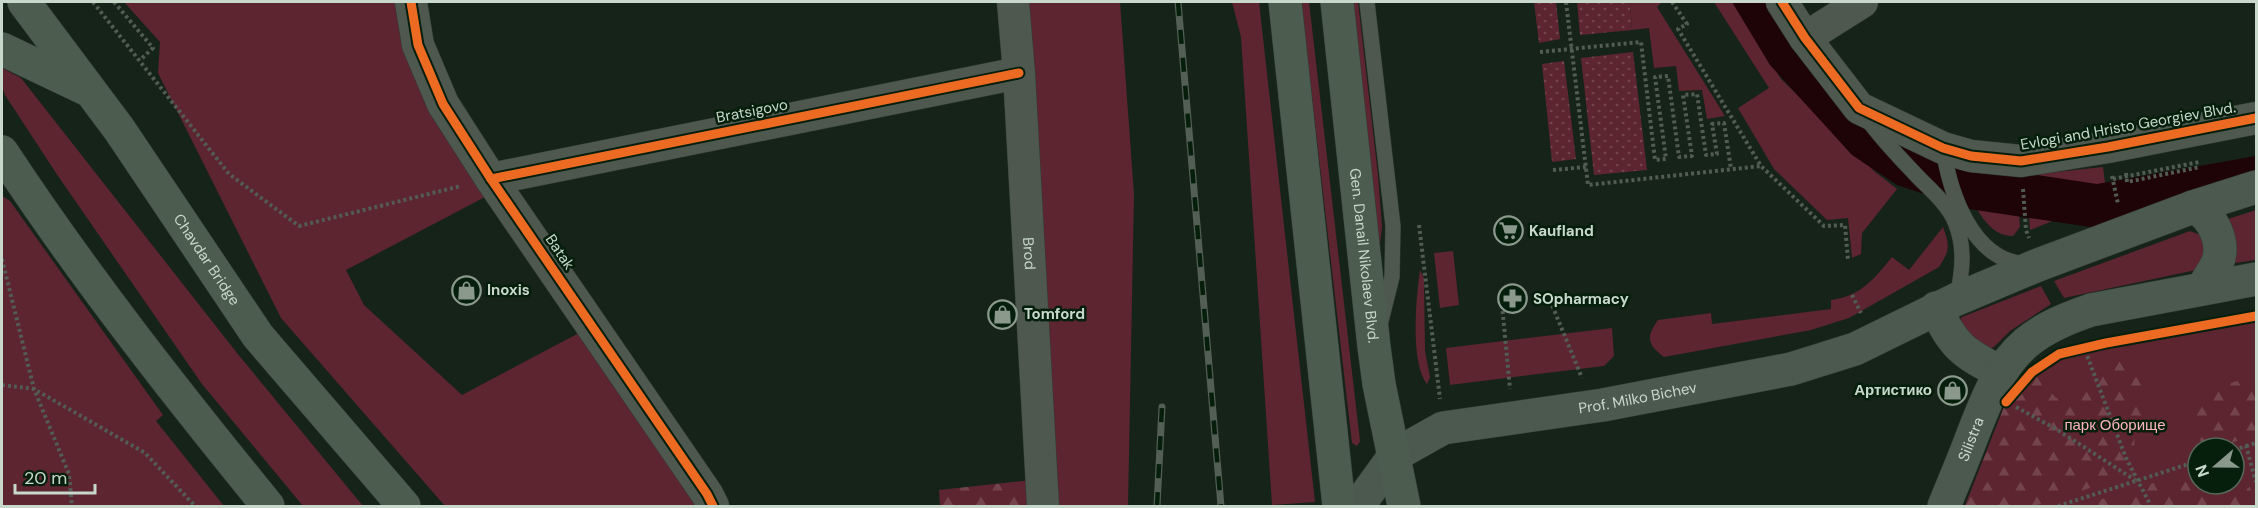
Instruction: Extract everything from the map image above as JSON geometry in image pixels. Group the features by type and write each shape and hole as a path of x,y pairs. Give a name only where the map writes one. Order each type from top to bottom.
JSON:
{"main road":[{"name":"Chavdar Bridge","path":"24,2 93,93 160,188 258,336 404,507"},
{"path":"1285,2 1339,507"},
{"name":"Gen. Danail Nikolaev Blvd.","path":"1337,2 1374,347 1379,384 1404,507"},
{"path":"2,49 93,93"},
{"path":"2,152 14,186 268,507"},
{"path":"2256,187 2034,252 1947,304 1944,327 1955,342 2003,387 2025,344 2037,334 2068,318 2113,305 2256,279"},
{"path":"2193,207 2209,219 2219,238 2218,262 2202,289"},
{"name":"Prof. Milko Bichev","path":"1358,507 1395,455 1443,428 1603,405 1791,369 1855,350 1947,304"},
{"name":"Silistra","path":"1944,507 1989,393 2003,387"}],"street":[{"name":"Batak","path":"411,2 418,45 443,104 491,179 707,494 713,507"},
{"name":"Brod","path":"1013,2 1043,507"},
{"name":"Evlogi and Hristo Georgiev Blvd.","path":"1782,2 1804,38 1859,108 1943,148 1971,156 2021,161 2108,147 2256,118"},
{"path":"1804,38 1862,2"},
{"name":"Bratsigovo","path":"491,179 1019,73"}],"lane":[{"path":"1367,2 1393,226 1392,277 1374,347"},
{"path":"1859,108 1883,141 1955,219 1963,268 1947,304"},
{"path":"1943,148 1946,170 1963,214 1975,234 1994,254 2013,263 2034,252"}],"path":[{"path":"93,2 230,174 299,226 491,179"},
{"path":"114,2 153,48 140,60"},
{"path":"1566,2 1588,185 1761,166"},
{"path":"1671,2 1687,24 1678,29 1761,166 1824,226 1845,225 1848,260"},
{"path":"1540,52 1641,42 1655,160 1666,159 1655,77 1668,76 1679,157 1692,156 1683,95 1696,94 1706,155 1718,154 1712,124 1724,123 1731,169"},
{"path":"2113,179 2126,174 2127,182 2199,165"},
{"path":"1553,170 1586,167"},
{"path":"2023,189 2026,230 2034,252"},
{"path":"2116,194 2118,204"},
{"path":"1419,225 1442,409"},
{"path":"2,259 34,389 69,474 72,507"},
{"path":"1852,295 1863,318"},
{"path":"1550,300 1582,379"},
{"path":"1503,305 1510,389"},
{"path":"2095,345 2080,348 2136,480 2151,507"},
{"path":"2,385 34,389 145,453 195,507"},
{"path":"2003,387 2056,429 2136,480"},
{"path":"2256,443 2246,446 2256,482"},
{"path":"2058,507 2070,505 2136,480 2186,465"}],"green space":[{"path":"124,2 402,2 485,197 346,270 364,305 462,395 579,333 698,506 445,506 281,318 158,73 160,42"},
{"path":"1025,2 1120,2 1134,194 1128,506 1053,506"},
{"path":"1232,2 1259,2 1315,502 1272,505 1241,37"},
{"path":"1301,2 1309,2 1360,441 1357,446 1352,443"},
{"path":"1350,2 1358,2 1378,175 1382,227 1379,252"},
{"path":"1534,2 1556,2 1560,39 1539,43"},
{"path":"1577,2 1630,2 1632,30 1580,35"},
{"path":"1630,2 1662,2 1657,7 1725,116 1707,119 1702,90 1679,91 1676,66 1654,68 1649,28 1632,30"},
{"path":"1714,2 1733,2 1781,79 1874,171 1897,189 1862,233 1861,254 1852,258 1848,218 1827,220 1774,169 1738,108 1769,88"},
{"path":"1633,52 1647,170 1594,175 1581,58"},
{"path":"1564,61 1576,159 1552,162 1542,64"},
{"path":"2,68 21,78 237,353 363,506 303,506 202,384 58,176 5,95 2,86"},
{"path":"2103,167 2107,199 2030,230 2026,175"},
{"path":"2016,176 2020,227 2013,236 2004,235 1984,220 1965,190"},
{"path":"2,196 10,201 163,415 156,421 224,506 2,506"},
{"path":"2256,210 2256,260 2235,263 2225,220"},
{"path":"1943,227 1948,248 1939,267 1849,318 1811,330 1664,357 1651,344 1651,331 1658,320 1711,313 1712,324 1831,309 1831,300 1851,295 1859,290 1873,279 1892,257 1909,270"},
{"path":"2190,231 2205,237 2210,246 2196,270 2064,298 2054,281"},
{"path":"1453,251 1459,305 1440,308 1434,253"},
{"path":"1420,270 1424,278 1425,351 1430,377 1427,384 1418,361 1416,346"},
{"path":"2041,286 2051,304 2010,331 1994,347 1983,350 1958,322 1962,317"},
{"name":"парк Оборище","path":"2256,316 2256,506 1965,506 2006,402 2032,372 2059,354 2084,347"},
{"path":"1612,328 1614,356 1604,366 1450,385 1446,348"},
{"path":"2120,361 2141,372 2148,394 2147,410 2135,432 2133,474 2034,506 1965,506 2006,402 2032,372 2056,398 2076,395 2089,376 2098,368"},
{"path":"2245,379 2256,382 2256,435 2246,438 2246,436 2199,436 2193,420 2198,400 2216,387"},
{"path":"2186,473 2186,496 2246,496 2246,488 2250,487 2256,506 2080,506"},
{"path":"1042,479 1043,506 940,506 939,490"}],"shaded area":[{"path":"1732,2 1780,2 1887,129 1963,164 2097,184 2256,156 2256,203 2097,228 1969,209 1897,185 1852,155 1770,65"}],"railway":[{"path":"1178,2 1221,506"},
{"path":"1157,506 1162,407"}],"cycle path":[{"path":"411,2 418,45 443,104 491,179 713,506"},
{"path":"1782,2 1805,38 1859,108 1943,148 1971,156 2021,161 2108,147 2256,118"},
{"path":"491,179 1019,73"},
{"path":"2006,402 2032,372 2059,354 2106,343 2256,316"}],"place":[{"name":"Kaufland","path":"1508,231"},
{"name":"Inoxis","path":"466,290"},
{"name":"SOpharmacy","path":"1512,299"},
{"name":"Tomford","path":"1003,314"},
{"name":"Артистико","path":"1953,390"}]}
